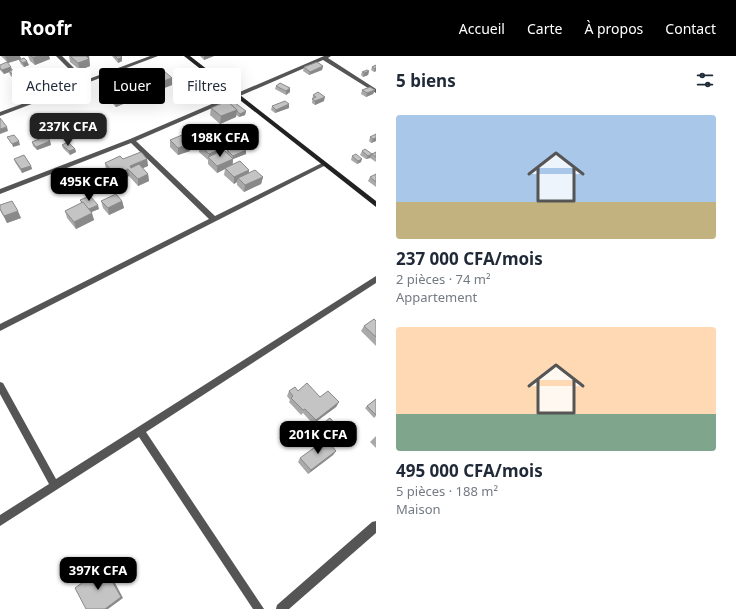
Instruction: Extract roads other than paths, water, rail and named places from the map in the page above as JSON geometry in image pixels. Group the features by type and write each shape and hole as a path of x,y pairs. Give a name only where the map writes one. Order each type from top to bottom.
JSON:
{"street":[{"path":"59,56 71,68"},
{"path":"91,80 155,56"},
{"path":"187,56 202,68"},
{"path":"241,94 326,57 376,91"},
{"path":"241,100 376,205"},
{"path":"0,114 27,104"},
{"path":"0,192 132,140 217,104"},
{"path":"132,140 214,220"},
{"path":"1,326 324,164"},
{"path":"0,521 376,279"},
{"path":"0,386 55,486"},
{"path":"140,431 260,609"},
{"path":"281,609 376,526"}]}
